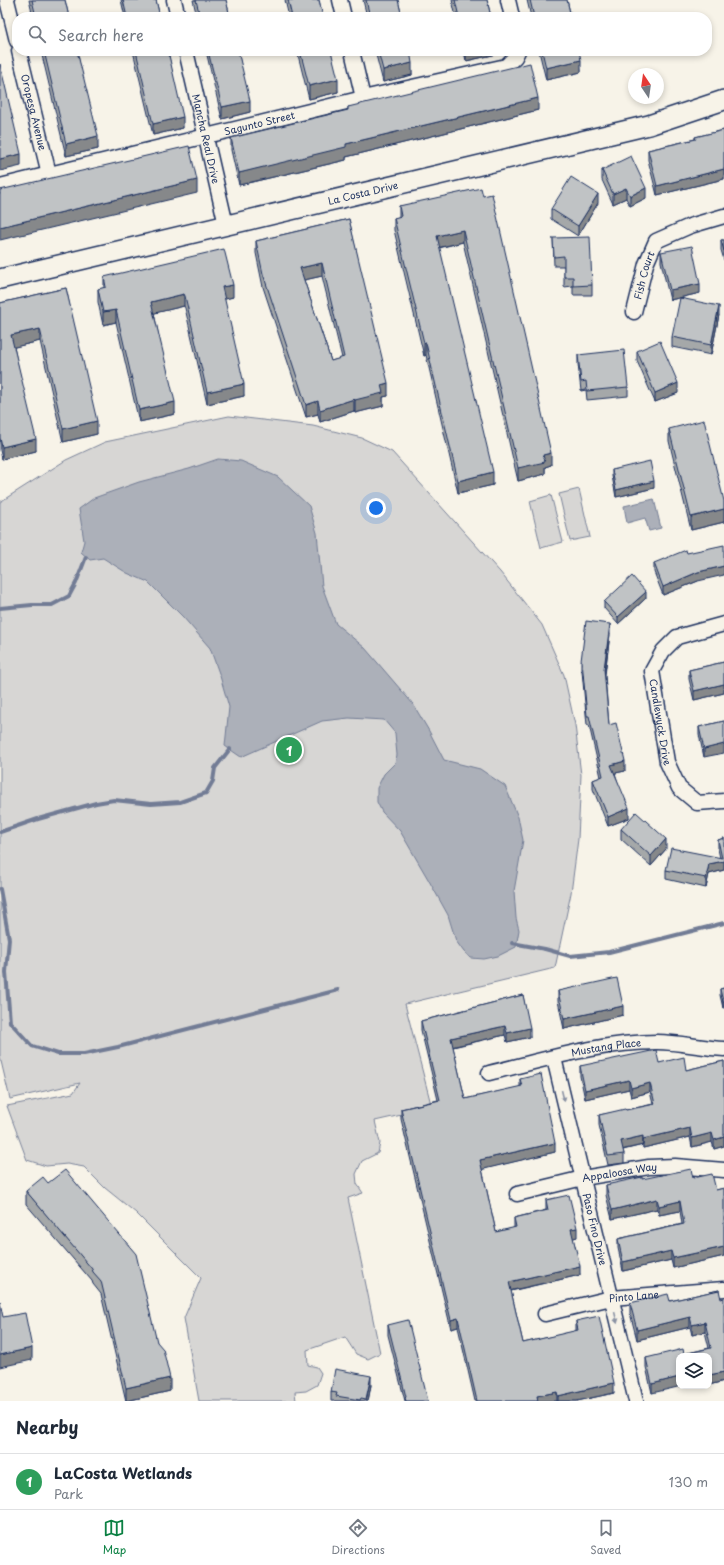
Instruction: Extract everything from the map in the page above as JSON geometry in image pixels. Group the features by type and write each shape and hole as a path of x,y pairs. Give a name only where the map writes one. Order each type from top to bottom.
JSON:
{"street":[{"path":"7,0 12,21"},
{"path":"174,0 177,12"},
{"path":"340,0 343,12"},
{"path":"508,0 511,12"},
{"name":"Oropesa Avenue","path":"20,56 49,174"},
{"name":"Mancha Real Drive","path":"187,56 226,225"},
{"path":"353,56 363,98"},
{"name":"Sagunto Street","path":"0,186 206,135 506,66 515,56"},
{"name":"La Costa Drive","path":"0,280 649,125 724,100"},
{"name":"Fish Court","path":"634,312 646,264 656,241 690,226 724,216"},
{"name":"Candlewyck Drive","path":"724,624 677,637 663,651 652,671 668,762 679,788 696,803 724,801"},
{"name":"Mustang Place","path":"490,1073 603,1046 652,1042 724,1049"},
{"name":"Paso Fino Drive","path":"554,1058 636,1401"},
{"name":"Appaloosa Way","path":"517,1194 583,1178 649,1167 675,1166 724,1170"},
{"name":"Pinto Lane","path":"545,1314 611,1298 724,1289"}],"shaded area":[{"path":"229,416 313,426 362,438 392,452 500,572 542,625 564,675 575,725 581,775 578,839 571,893 555,968 405,1004 432,1108 375,1121 380,1143 378,1153 362,1161 356,1174 357,1184 363,1193 348,1198 380,1353 368,1359 356,1354 345,1337 307,1350 308,1365 317,1367 321,1373 317,1385 306,1391 295,1392 296,1401 199,1401 184,1318 201,1278 136,1213 105,1188 84,1167 67,1164 46,1166 27,1160 7,1106 73,1093 80,1083 10,1099 0,1057 0,502 66,460 105,442"},
{"path":"218,459 241,461 278,477 309,506 317,533 322,586 336,624 365,648 413,704 444,760 480,769 505,786 518,817 523,840 514,891 516,918 519,930 516,947 498,956 484,959 471,958 464,952 456,941 448,915 428,879 400,831 382,812 377,802 377,788 384,774 395,763 397,755 395,733 384,720 349,718 322,721 241,757 225,746 229,707 210,648 183,617 148,582 127,573 103,558 90,560 81,552 84,541 79,509 94,498 139,482 189,469"},
{"path":"579,489 590,537 570,541 559,494"},
{"path":"551,495 563,542 541,548 530,501"},
{"path":"654,499 661,528 649,531 645,518 627,523 624,506"}],"building":[{"path":"32,0 65,0 68,12 35,12"},
{"path":"123,0 156,0 159,12 126,12"},
{"path":"196,0 226,0 229,12 199,12"},
{"path":"288,0 319,0 322,12 291,12"},
{"path":"366,0 398,0 401,12 369,12"},
{"path":"455,0 487,0 490,12 458,12"},
{"path":"530,0 567,0 570,12 533,12"},
{"path":"45,56 78,56 98,136 66,144"},
{"path":"137,56 169,56 183,117 153,124"},
{"path":"209,56 239,56 250,101 222,107"},
{"path":"301,56 332,56 338,79 309,86"},
{"path":"379,56 411,56 412,63 383,70"},
{"path":"543,56 580,56 581,60 546,68"},
{"path":"530,63 538,98 346,144 346,147 239,173 231,138 348,110 348,107"},
{"path":"0,64 21,154 0,159"},
{"path":"724,130 724,169 657,186 648,150 696,139 695,137"},
{"path":"189,146 197,180 0,227 0,190"},
{"path":"631,156 646,188 630,196 626,188 613,194 602,170"},
{"path":"571,177 598,194 578,226 551,209"},
{"path":"481,188 483,196 492,194 551,453 543,455 545,462 518,468 463,230 437,236 493,472 458,481 426,343 424,343 394,218 401,216 399,206"},
{"path":"349,219 388,383 381,385 383,393 354,399 320,410 318,401 306,405 263,274 256,241","holes":["322,263 344,357 331,361 300,268"]},
{"path":"590,237 592,285 573,286 573,277 564,277 564,256 554,257 553,238"},
{"path":"721,240 724,240 724,251"},
{"path":"692,246 700,284 670,290 661,252"},
{"path":"224,249 233,285 222,287 244,384 207,392 184,294 151,302 175,402 139,410 116,310 103,312 98,289 106,287 104,277"},
{"path":"66,288 97,421 63,429 40,329 11,335 36,439 2,447 0,438 0,303"},
{"path":"680,298 719,306 711,345 672,337"},
{"path":"660,341 678,383 655,393 637,351"},
{"path":"624,350 628,387 587,391 586,381 581,382 578,355"},
{"path":"704,420 724,501 724,509 691,517 669,429"},
{"path":"650,461 654,481 616,490 612,470"},
{"path":"724,545 724,566 698,572 663,587 654,563 686,550 687,553"},
{"path":"632,576 646,592 618,617 604,602"},
{"path":"586,621 610,624 604,669 609,725 616,723 625,761 611,765 629,808 608,817 593,780 603,776 589,716 587,716 581,661"},
{"path":"724,662 724,684 694,691 689,670"},
{"path":"724,721 724,744 704,749 699,727"},
{"path":"636,812 666,839 651,856 621,829"},
{"path":"724,838 724,861 709,864 706,878 666,870 671,848 722,858 718,840"},
{"path":"617,978 623,1006 564,1019 558,991"},
{"path":"724,988 724,1002 723,1002 720,989"},
{"path":"523,995 530,1028 507,1033 505,1026 451,1038 465,1099 522,1086 520,1079 541,1074 555,1143 480,1160 496,1232 516,1227 514,1218 548,1210 546,1200 569,1195 577,1228 571,1229 580,1266 509,1282 523,1343 578,1330 576,1321 599,1316 614,1383 558,1396 557,1392 537,1396 538,1401 477,1401 458,1318 451,1320 401,1109 440,1100 421,1021"},
{"path":"656,1050 659,1063 684,1057 686,1070 724,1061 724,1137 714,1140 712,1133 692,1138 690,1128 643,1139 643,1136 621,1141 624,1154 608,1156 599,1115 655,1104 650,1083 631,1088 629,1080 585,1090 580,1066"},
{"path":"691,1169 693,1178 712,1174 716,1190 724,1188 724,1247 673,1258 671,1251 623,1262 618,1239 684,1224 680,1201 659,1206 657,1199 612,1210 606,1185 642,1177 642,1179"},
{"path":"65,1170 136,1254 157,1342 163,1349 170,1378 126,1388 101,1281 26,1191 43,1177 48,1183"},
{"path":"719,1290 721,1299 724,1298 724,1372 712,1374 712,1353 688,1353 711,1348 705,1322 692,1325 690,1317 637,1330 630,1303 668,1294 670,1301"},
{"path":"0,1302 3,1317 25,1313 32,1348 0,1355"},
{"path":"408,1320 428,1401 406,1401 405,1398 406,1397 388,1325"},
{"path":"683,1349 684,1353 676,1353 676,1378 652,1384 646,1358"},
{"path":"335,1369 371,1376 366,1399 361,1398 360,1400 336,1396 337,1393 331,1392"}],"waterway":[{"path":"0,608 52,605 69,596 76,583 86,557"},
{"path":"0,832 38,819 96,803 114,800 151,804 180,802 206,793 213,781 215,768 230,749"},
{"path":"0,889 9,939 6,972 10,1022 32,1046 58,1054 84,1054 118,1047 338,990"},
{"path":"512,943 545,949 570,956 609,952 724,923"}],"place":[{"name":"LaCosta Wetlands","path":"289,750"}]}
